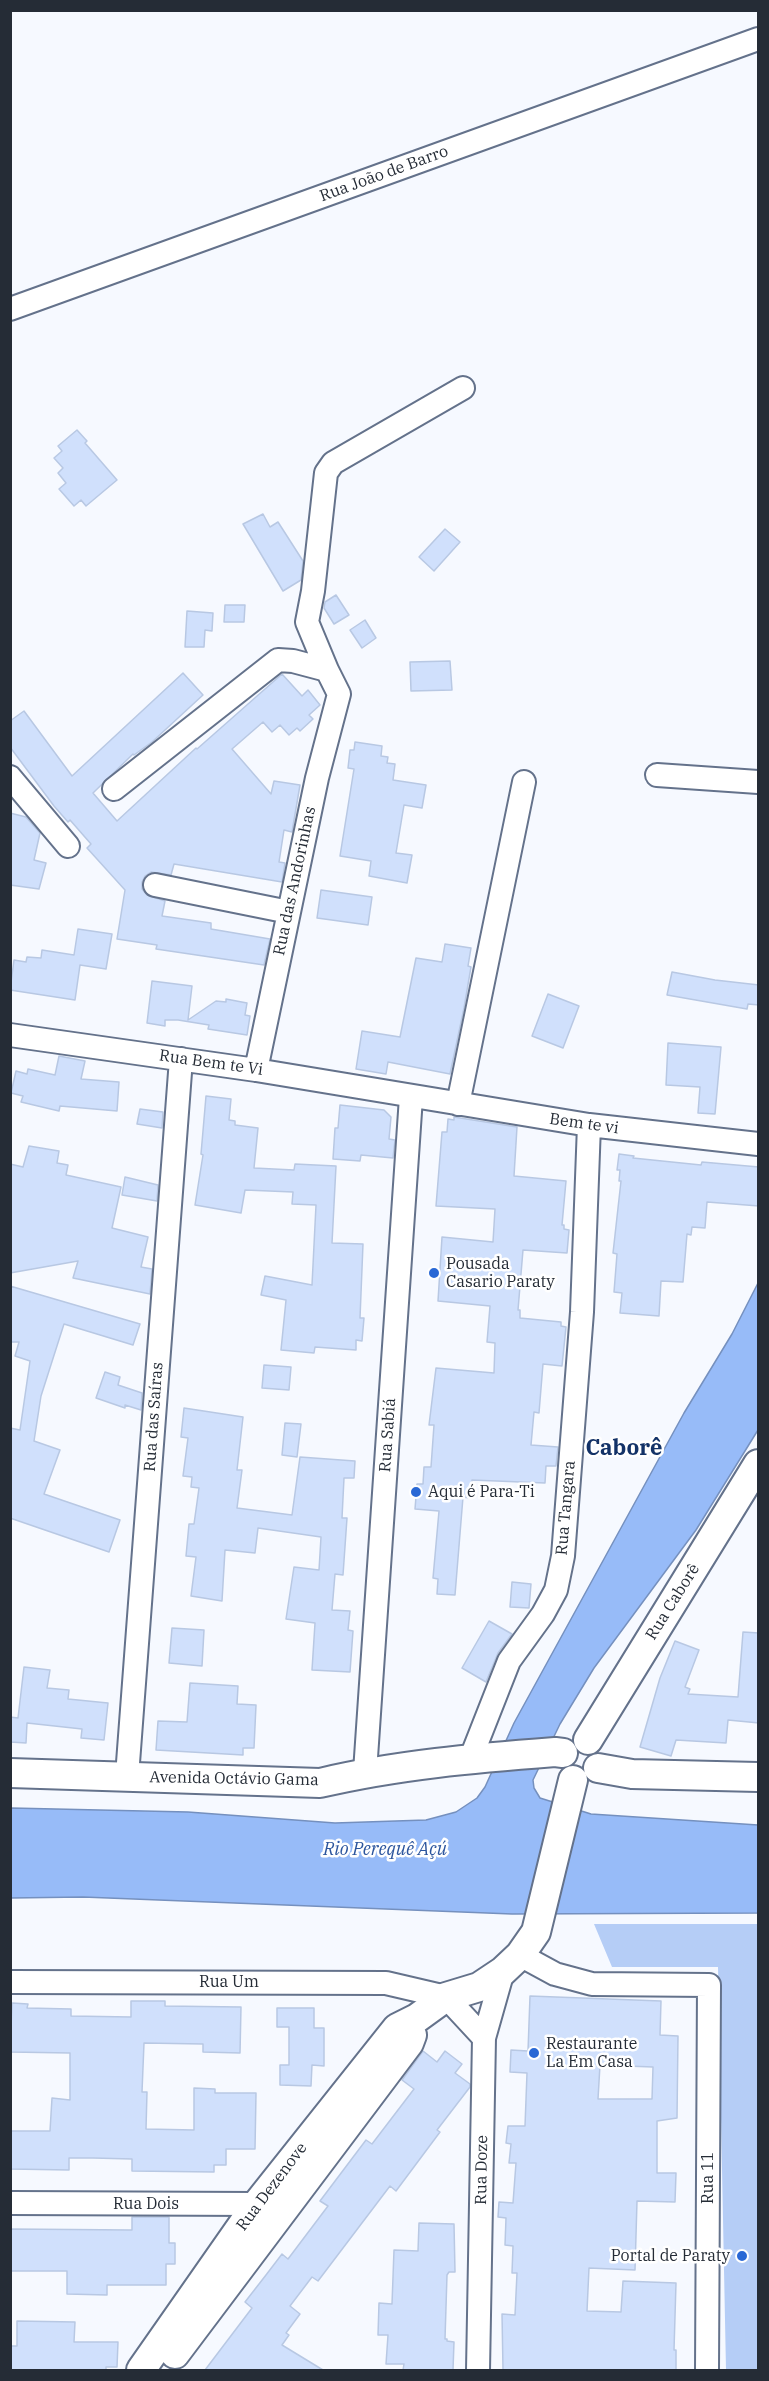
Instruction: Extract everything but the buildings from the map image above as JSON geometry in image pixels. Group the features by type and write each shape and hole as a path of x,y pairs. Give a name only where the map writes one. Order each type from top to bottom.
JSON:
{"street":[{"name":"Rua João de Barro","path":"10,309 759,39"},
{"path":"327,670 306,616 313,591 326,473 333,464 464,388"},
{"path":"114,789 278,660 293,661 327,670"},
{"name":"Rua das Andorinhas","path":"256,1070 317,778 339,694 327,670"},
{"path":"657,775 759,782"},
{"path":"10,777 68,846"},
{"path":"458,1104 524,782"},
{"path":"154,885 289,912"},
{"name":"Rua Bem te Vi","path":"10,1035 256,1070 411,1097"},
{"name":"Rua das Saíras","path":"127,1776 181,1059"},
{"name":"Bem te vi","path":"411,1097 589,1125 759,1144"},
{"name":"Rua Sabiá","path":"365,1772 411,1097"},
{"name":"Rua Tangara","path":"478,1759 509,1661 543,1614 556,1590 563,1556 582,1312 589,1125"},
{"name":"Rua Caborê","path":"588,1740 759,1464"},
{"path":"579,1739 588,1740 598,1748 600,1759 598,1768 592,1777 572,1786 563,1772 559,1753 579,1739"},
{"name":"Avenida Octávio Gama","path":"10,1773 320,1783 365,1772 478,1759 559,1753"},
{"path":"598,1768 632,1774 759,1777"},
{"name":"Rua Dezenove","path":"141,2370 267,2211 410,2043 417,2018 446,1997 478,1987 512,1963 536,1932 572,1786"},
{"name":"Rua 11","path":"512,1963 592,1984 709,1985 707,2370"},
{"name":"Rua Doze","path":"478,2370 484,2038 512,1963"},
{"name":"Rua Um","path":"10,1982 386,1983 446,1997"},
{"path":"446,1997 484,2038"},
{"name":"Rua Dois","path":"10,2203 267,2211"},
{"name":"Rua Dezenove","path":"163,2370 267,2211"}],"shaded area":[{"name":"Portal de Paraty","path":"594,1924 758,1924 758,2370 726,2370 718,1967 612,1967"}],"water":[{"name":"Rio Perequê Açú","path":"758,1283 758,1430 696,1530 594,1668 560,1724 533,1780 534,1788 540,1798 591,1814 758,1825 758,1913 512,1914 83,1897 11,1898 11,1808 188,1812 335,1823 426,1820 456,1812 477,1798 485,1787 514,1723 684,1413 732,1334"}],"place":[{"name":"Pousada Casario Paraty","path":"434,1273"},
{"name":"Aqui é Para-Ti","path":"416,1492"},
{"name":"Restaurante La Em Casa","path":"534,2053"},
{"name":"Portal de Paraty","path":"742,2256"}],"district":[{"name":"Caborê","path":"624,1449"}]}
